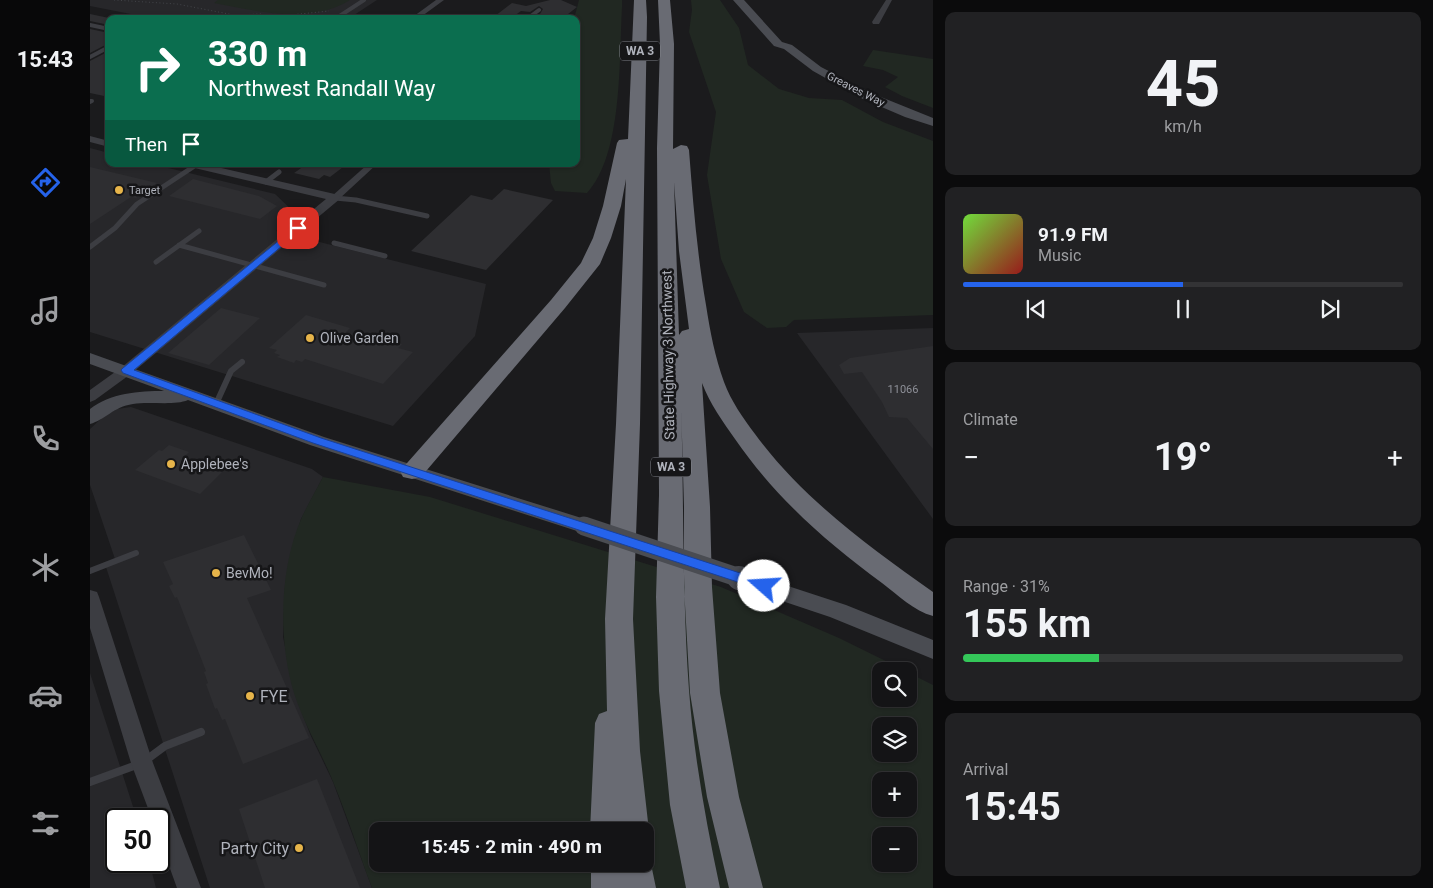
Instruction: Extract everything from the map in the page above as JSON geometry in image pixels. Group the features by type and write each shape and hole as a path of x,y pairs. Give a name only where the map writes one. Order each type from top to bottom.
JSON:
{"highway":[{"name":"WA 3","path":"631,822 624,751 619,619 628,424 636,139 635,102 639,67 640,0"},
{"name":"State Highway 3 Northwest","path":"664,0 667,44 665,84 671,495 670,606 679,747 686,805 703,888"},
{"path":"667,44 680,141 690,278 689,343 696,480 698,587 705,693 721,788 746,888"},
{"path":"412,471 558,304 590,264 602,238 612,206 635,102"},
{"path":"690,278 708,368 722,399 748,443 789,493 825,526 933,606"},
{"path":"607,822 608,748 619,619"},
{"path":"608,872 608,888"},
{"path":"636,872 639,888"}],"main road":[{"name":"Greaves Way","path":"738,0 778,44 788,47 832,78 887,105 931,123"},
{"name":"Greaves Way","path":"753,0 791,42 788,47"},
{"path":"90,358 317,441 584,526 838,610 933,650"},
{"path":"90,418 107,406 130,398 151,396 196,397"}],"street":[{"path":"419,15 441,0"},
{"path":"876,22 890,0"},
{"path":"90,139 105,143"},
{"path":"205,167 335,198"},
{"path":"90,397 127,370 254,266 370,167"},
{"path":"90,597 142,763 189,888"}],"lane":[{"path":"341,15 364,0"},
{"path":"532,15 539,10"},
{"path":"90,25 105,28"},
{"path":"90,57 105,49"},
{"path":"90,247 115,228 137,204 189,167"},
{"path":"266,182 279,172"},
{"path":"335,198 356,200 427,216"},
{"path":"156,262 199,231"},
{"path":"334,243 385,256"},
{"path":"179,245 324,285"},
{"path":"216,404 231,371 242,362"},
{"path":"90,571 136,553"},
{"path":"90,782 142,763 165,746 201,732"}],"path":[{"path":"114,0 150,4 177,4 234,15 256,13 269,15"},
{"path":"286,15 336,10"}],"shaded area":[{"path":"90,0 377,0 354,15 136,15 90,6"},
{"path":"218,0 350,0 334,8 318,12 283,14 214,3"},
{"path":"579,0 622,0 619,78 613,131 599,176 587,193 555,191 551,183 549,167 580,167 580,15 575,15"},
{"path":"691,0 720,0 739,28 748,65 779,89 809,98 842,100 883,122 933,141 933,315 794,320 786,327 767,328 744,312 721,259 707,175 716,112 689,32 692,10"},
{"path":"873,50 933,59 933,108 885,87 898,77 883,70 863,66"},
{"path":"90,148 105,152 105,167 164,167 275,194 296,214 276,231 486,284 475,336 393,426 90,332"},
{"path":"933,328 933,519 797,333"},
{"path":"131,407 312,469 323,477 301,519 291,552 285,585 283,637 295,694 310,734 333,782 372,888 210,888 106,567 116,562 90,485 90,429 105,415 117,409"},
{"path":"323,477 430,497 721,587 839,638 888,662 872,662 872,707 917,707 917,677 933,685 933,888 372,888 334,784 298,705 289,673 283,628 285,581 294,537 302,517"},
{"path":"90,673 133,808 105,808 105,873 152,873 156,888 90,888"}],"building":[{"path":"550,0 561,0 577,7 567,15 540,14 543,9 539,6 530,12 521,11 516,15 496,15 512,3 526,6"},
{"path":"90,14 105,17 105,24 90,21"},
{"path":"90,29 105,32 105,45 90,53"},
{"path":"105,53 105,96 90,93 90,61"},
{"name":"Target","path":"90,167 157,183 136,198 131,197 90,224"},
{"path":"303,167 343,167 330,177 324,175 319,179 294,173"},
{"path":"193,179 259,196 277,206 260,219 169,196"},
{"path":"504,189 553,200 486,270 411,251 471,195 492,200"},
{"path":"221,308 260,318 209,365 168,353"},
{"path":"306,315 350,328 346,332 376,341 379,337 402,344 398,348 413,352 383,384 305,359 302,362 296,360 294,363 277,357 280,355 274,353 277,350 269,348"},
{"path":"933,346 933,449 907,418 889,417 882,402 862,372 844,374 839,365 850,358"},
{"name":"Applebee's","path":"169,445 189,452 183,458 222,472 200,494 135,470 159,450 162,451"},
{"path":"244,535 271,590 247,598 309,738 243,764 225,719 222,720 217,708 215,709 206,684 208,683 204,672 206,671 177,597 175,598 169,586 173,584 163,562"},
{"name":"Party City","path":"317,779 360,888 265,888 239,809"}],"place":[{"name":"Target","path":"119,190"},
{"name":"Olive Garden","path":"310,338"},
{"name":"Applebee's","path":"171,464"},
{"name":"BevMo!","path":"216,573"},
{"name":"FYE","path":"250,696"},
{"name":"Party City","path":"299,848"}],"route":[{"path":"298,228 127,370 317,441 764,586"}]}
